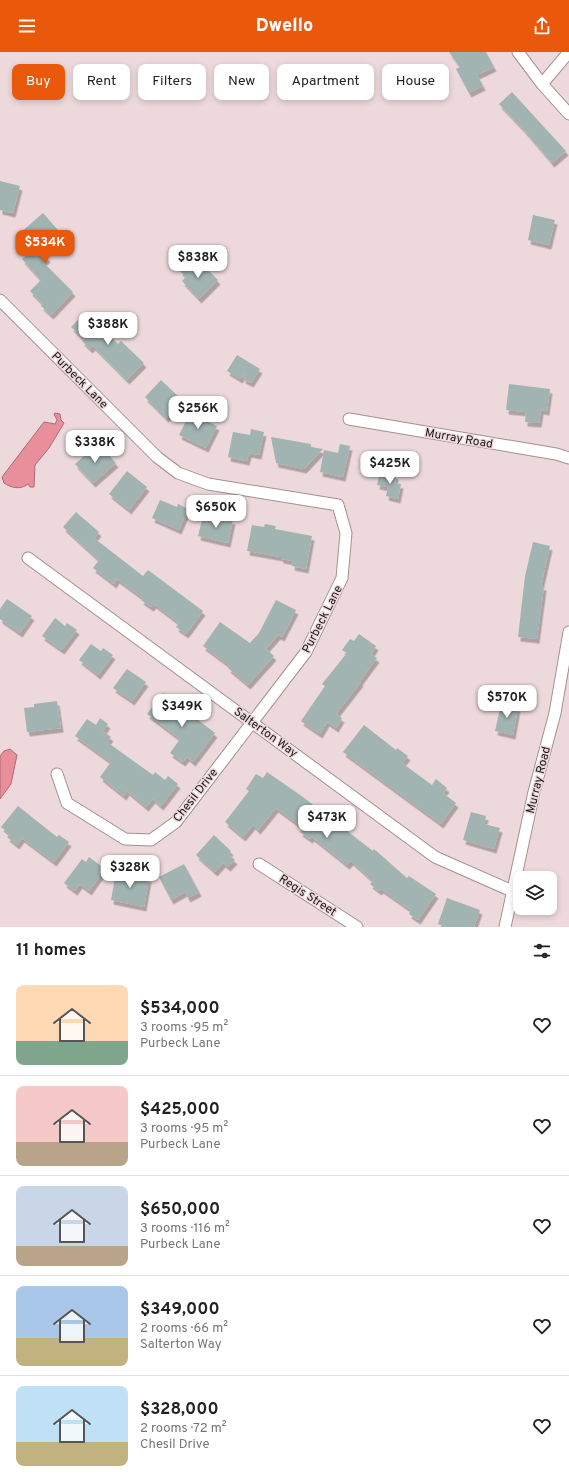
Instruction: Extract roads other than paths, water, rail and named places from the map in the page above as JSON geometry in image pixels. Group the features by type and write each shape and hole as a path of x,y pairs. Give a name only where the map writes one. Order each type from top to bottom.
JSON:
{"street":[{"path":"518,52 542,84 569,114"},
{"path":"542,84 569,52"},
{"name":"Purbeck Lane","path":"0,300 157,457 178,473 208,484 338,505 346,533 342,578 306,652 251,722"},
{"name":"Murray Road","path":"349,419 556,454 569,458"},
{"name":"Salterton Way","path":"28,558 435,857 512,891"},
{"name":"Murray Road","path":"505,927 534,792 555,713 569,632"},
{"name":"Chesil Drive","path":"57,774 67,803 125,839 151,840 176,822 251,722"},
{"name":"Regis Street","path":"259,864 357,927"}]}
